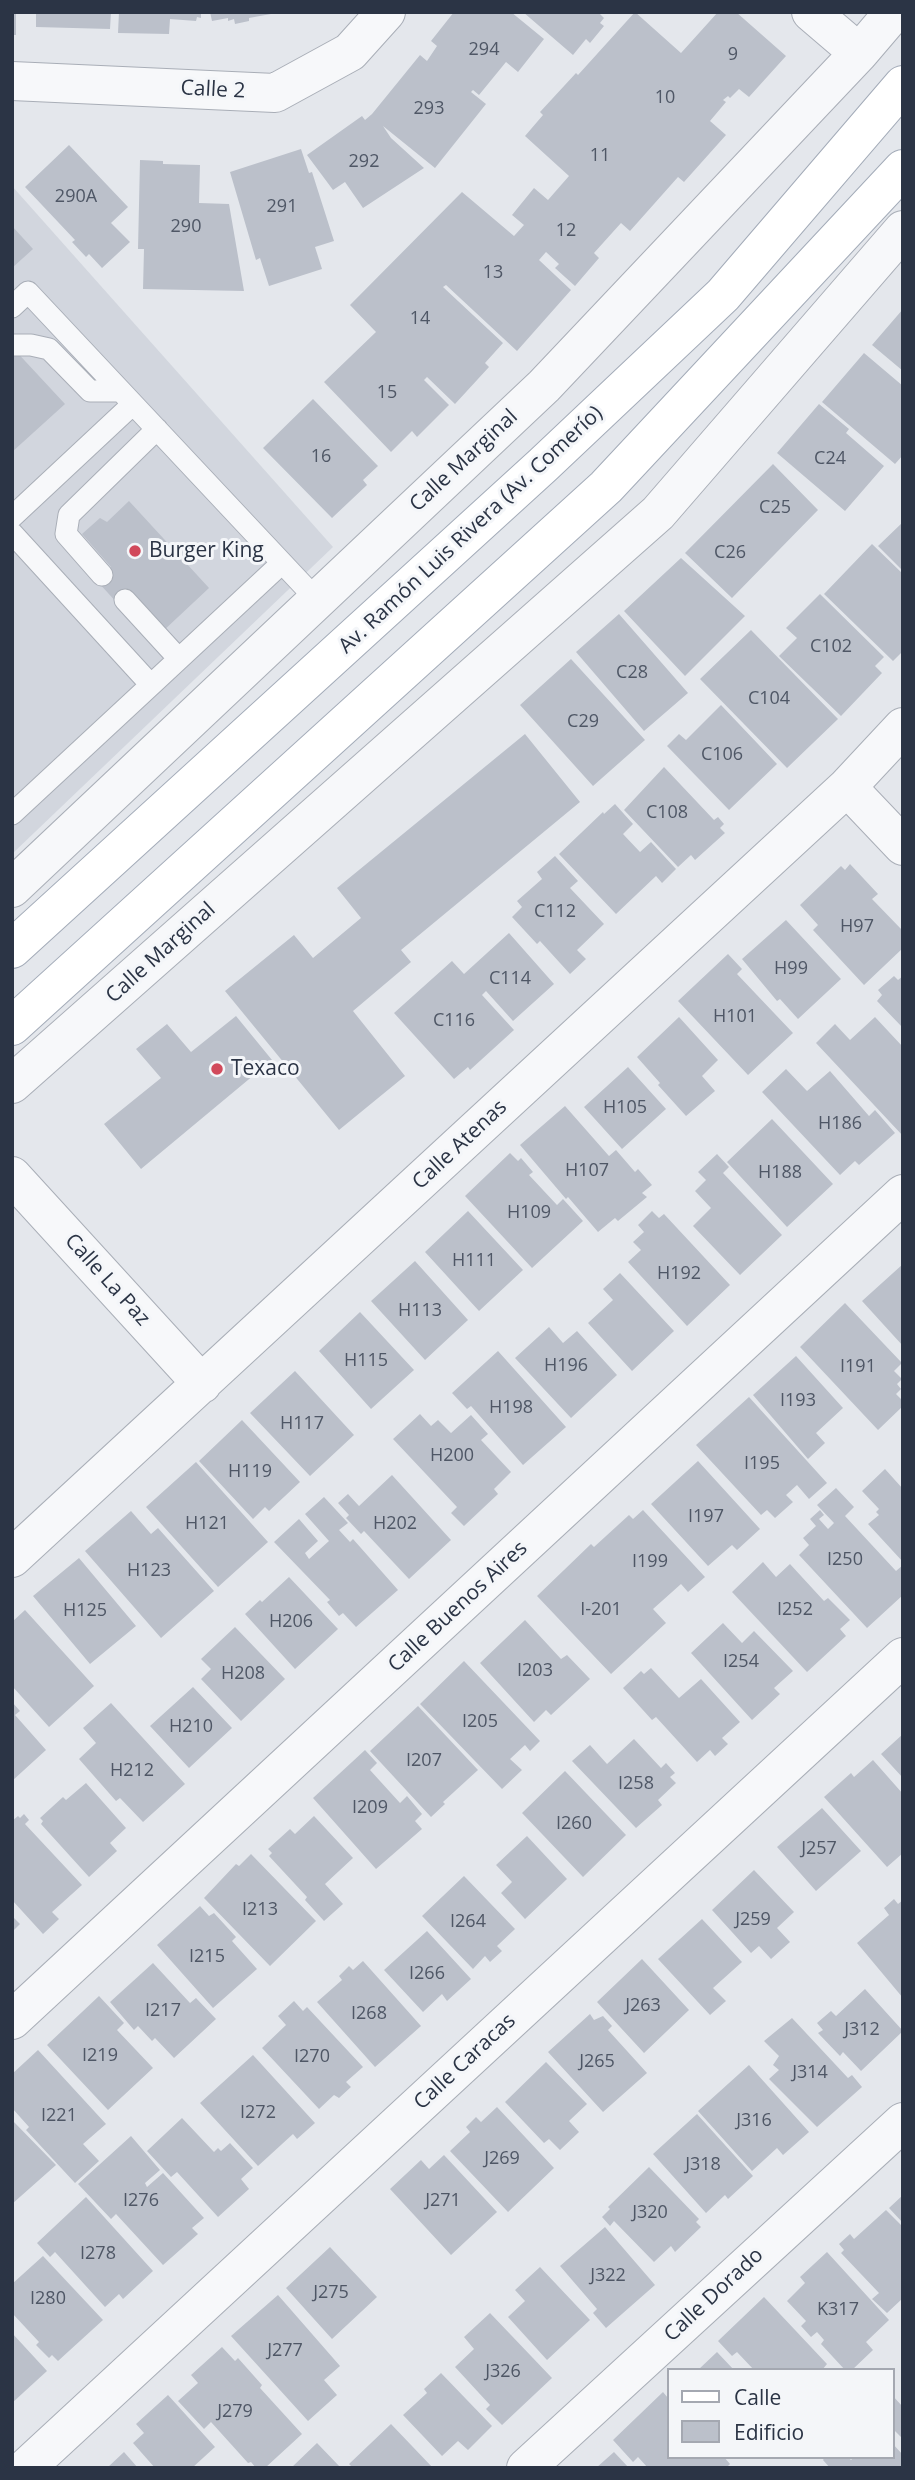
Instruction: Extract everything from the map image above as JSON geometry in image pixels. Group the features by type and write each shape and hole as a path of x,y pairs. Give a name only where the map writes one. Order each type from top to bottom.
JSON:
{"main road":[{"name":"Av. Ramón Luis Rivera (Av. Comerío)","path":"12,949 543,465 723,295 903,85"},
{"path":"12,1026 606,487 903,169"}],"street":[{"name":"Calle 2","path":"12,81 275,93 350,52 386,12"},
{"path":"811,12 859,53"},
{"name":"Calle Marginal","path":"16,876 317,600 544,386 859,53 894,12"},
{"name":"Calle Marginal","path":"12,1084 658,513 903,230"},
{"name":"Calle Atenas","path":"12,1559 847,787 903,727"},
{"path":"847,787 903,846"},
{"name":"Calle La Paz","path":"12,1176 202,1384"},
{"name":"Calle Buenos Aires","path":"12,2020 903,1194"},
{"name":"Calle Caracas","path":"26,2468 903,1657"},
{"name":"Calle Dorado","path":"526,2468 903,2122"}],"lane":[{"path":"12,307 28,292 317,600"},
{"path":"12,345 49,349 90,391 126,397"},
{"path":"12,517 126,397"},
{"path":"102,575 66,534 69,515 157,429"},
{"path":"12,533 151,685"},
{"path":"12,814 282,563"},
{"path":"125,600 179,659"}],"shaded area":[{"path":"12,186 333,547 12,854"}],"building":[{"path":"12,12 16,12 16,35 12,35"},
{"path":"36,12 111,12 110,29 36,27"},
{"path":"119,12 201,12 201,18 197,17 196,21 170,19 169,34 118,33"},
{"path":"210,12 271,14 235,24 234,19 228,21 228,18 212,21"},
{"path":"454,12 511,12 544,39 518,72 506,62 479,95 473,90 471,92 486,104 435,168 383,126 391,138 424,168 363,208 345,182 333,190 307,155 362,116 365,120 372,114 420,55 427,61 437,46 431,41"},
{"path":"523,12 598,12 604,18 600,23 604,26 590,43 586,39 573,55"},
{"path":"635,12 681,53 718,12 736,12 786,56 749,97 739,89 730,98 728,96 723,100 726,102 710,121 726,135 684,182 678,177 630,231 621,223 594,253 599,258 575,286 555,268 559,264 546,252 539,260 571,290 517,351 446,285 443,287 503,343 485,363 489,367 455,404 427,377 424,380 449,405 417,437 412,431 391,452 324,382 376,332 350,305 462,192 514,236 524,225 512,215 534,188 548,200 569,176 525,136 543,115 540,112"},
{"path":"69,145 128,207 111,223 130,242 102,268 89,254 86,257 72,242 75,240 25,187"},
{"path":"301,149 309,173 312,172 334,241 315,247 322,269 269,286 260,258 256,260 230,172"},
{"path":"140,160 200,165 199,203 229,204 244,291 143,289 144,249 138,249"},
{"path":"12,226 33,249 12,268"},
{"path":"903,309 903,371 872,345"},
{"path":"12,347 65,404 12,452"},
{"path":"864,353 903,386 903,455 895,464 822,402"},
{"path":"313,399 378,466 363,480 367,485 332,518 263,448"},
{"path":"819,404 849,429 846,433 884,466 845,511 777,453"},
{"path":"773,464 818,510 732,598 685,553"},
{"name":"Burger King","path":"129,501 209,588 162,632 119,605 97,581 111,567 82,534 100,518 107,522"},
{"path":"903,522 903,571 878,546"},
{"path":"872,544 903,574 903,651 893,661 824,594"},
{"path":"681,558 745,616 685,676 624,611"},
{"path":"820,594 884,657 875,666 882,673 841,716 779,656 797,638 786,628"},
{"path":"619,614 688,693 644,731 576,652"},
{"path":"751,630 838,719 787,768 700,679"},
{"path":"571,659 645,740 593,786 520,705"},
{"path":"721,705 777,764 729,810 667,746 679,734 686,740"},
{"path":"525,734 580,802 401,950 411,962 353,1011 405,1076 339,1130 225,991 294,935 313,958 361,918 337,888"},
{"path":"664,767 714,820 718,817 724,824 720,828 725,833 695,860 691,855 678,867 624,810"},
{"path":"615,804 633,824 623,834 640,852 651,842 676,869 662,883 656,876 616,914 559,854"},
{"path":"555,856 578,881 570,888 604,924 577,950 586,959 570,974 540,941 537,944 512,917 522,907 517,901 542,879 537,872"},
{"path":"850,864 878,894 872,899 903,931 903,948 864,985 813,930 818,925 800,905 841,866 845,870"},
{"path":"786,920 841,979 798,1019 780,999 777,1001 742,959"},
{"path":"509,933 554,984 513,1021 486,991 482,995 514,1030 470,1070 468,1067 454,1079 394,1013 452,961 464,974"},
{"path":"728,954 742,969 737,974 793,1033 748,1075 678,1001"},
{"path":"894,976 898,980 903,976 903,1028 877,1001 882,995 878,990"},
{"path":"236,1016 272,1060 141,1169 104,1124 161,1078 136,1049 167,1024 191,1052"},
{"path":"679,1017 718,1060 702,1076 715,1091 686,1116 637,1057"},
{"path":"875,1017 903,1047 903,1136 816,1043 835,1024 850,1040"},
{"path":"628,1067 666,1109 622,1149 584,1107"},
{"path":"786,1069 807,1091 830,1071 869,1116 875,1110 895,1133 859,1165 855,1161 840,1175 762,1092"},
{"path":"565,1106 609,1156 616,1150 635,1172 638,1169 652,1185 642,1193 647,1197 618,1221 615,1218 598,1232 520,1145"},
{"path":"772,1119 833,1184 787,1227 727,1162"},
{"path":"510,1153 518,1161 521,1158 533,1172 529,1175 557,1205 563,1199 583,1221 532,1268 465,1196"},
{"path":"717,1154 729,1167 723,1173 782,1235 740,1275 693,1226 711,1208 695,1191 706,1180 698,1172"},
{"path":"468,1211 523,1270 479,1311 425,1252"},
{"path":"652,1211 659,1218 664,1214 730,1285 687,1326 628,1262 641,1250 633,1242 644,1232 638,1225"},
{"path":"415,1261 468,1320 425,1360 371,1301"},
{"path":"903,1264 903,1346 862,1301"},
{"path":"620,1273 674,1331 632,1371 588,1323 613,1300 603,1289"},
{"path":"845,1303 902,1363 894,1371 902,1379 897,1384 901,1389 896,1394 903,1401 903,1406 878,1430 800,1347"},
{"path":"360,1312 414,1370 371,1409 319,1351"},
{"path":"549,1327 563,1343 577,1331 617,1375 571,1418 515,1358"},
{"path":"498,1351 566,1427 523,1465 471,1406 467,1409 452,1393"},
{"path":"796,1356 843,1408 816,1433 825,1443 808,1459 753,1395"},
{"path":"295,1371 354,1435 310,1476 250,1413"},
{"path":"749,1397 827,1483 809,1499 797,1485 786,1495 793,1502 775,1518 767,1510 761,1515 696,1445"},
{"path":"420,1414 431,1426 438,1420 451,1433 471,1415 488,1434 481,1440 511,1472 494,1489 498,1494 464,1526 451,1513 457,1507 393,1439"},
{"path":"242,1420 300,1482 269,1511 265,1507 253,1519 199,1461"},
{"path":"698,1461 760,1529 737,1550 732,1545 708,1566 651,1504"},
{"path":"196,1462 268,1542 218,1587 146,1507"},
{"path":"885,1469 903,1489 903,1562 868,1524 879,1515 876,1512 879,1509 862,1491"},
{"path":"392,1475 451,1540 409,1579 364,1531 361,1534 346,1518 349,1515 338,1503 348,1494 359,1506"},
{"path":"836,1488 854,1507 845,1516 896,1571 903,1565 903,1595 867,1628 799,1555 809,1545 803,1538 816,1526 810,1519 820,1510 824,1515 819,1519 828,1529 834,1523 817,1505"},
{"path":"324,1497 348,1523 339,1530 350,1542 353,1539 398,1590 356,1627 343,1613 339,1616 327,1602 330,1600 274,1542 299,1519 318,1541 305,1553 309,1559 329,1541 305,1514"},
{"path":"643,1510 705,1577 688,1592 681,1584 653,1609 666,1623 611,1674 537,1596 591,1544 594,1547 629,1515 633,1519"},
{"path":"131,1511 151,1534 158,1528 214,1591 161,1638 85,1551"},
{"path":"79,1558 136,1626 90,1664 33,1596"},
{"path":"763,1562 776,1577 790,1564 824,1601 828,1598 850,1620 840,1629 846,1636 807,1672 732,1592"},
{"path":"289,1577 338,1629 295,1669 245,1614"},
{"path":"25,1610 94,1686 49,1727 12,1686 12,1622"},
{"path":"525,1620 561,1659 567,1655 590,1679 551,1715 546,1710 534,1722 480,1663"},
{"path":"723,1623 742,1643 754,1631 793,1671 774,1688 780,1694 752,1720 691,1653"},
{"path":"235,1627 285,1679 241,1721 201,1679 211,1669 201,1659"},
{"path":"464,1661 540,1741 530,1751 525,1745 510,1759 522,1770 502,1789 420,1704"},
{"path":"651,1668 679,1698 701,1679 740,1722 722,1738 728,1744 715,1756 710,1750 697,1762 656,1717 652,1720 623,1688 641,1671 644,1674"},
{"path":"193,1687 232,1728 189,1768 150,1726"},
{"path":"12,1702 20,1711 15,1715 46,1750 12,1781"},
{"path":"111,1703 185,1784 143,1822 120,1798 116,1801 79,1759 96,1743 83,1728"},
{"path":"418,1706 478,1770 443,1802 445,1804 431,1817 370,1751"},
{"path":"903,1734 903,1778 881,1754"},
{"path":"634,1739 661,1768 666,1763 675,1773 670,1777 676,1783 658,1800 662,1805 636,1828 572,1761 590,1745 607,1764"},
{"path":"365,1750 377,1763 370,1770 400,1803 407,1796 422,1814 415,1821 422,1829 376,1869 313,1798"},
{"path":"873,1760 903,1794 903,1853 887,1867 824,1797 851,1773 854,1777"},
{"path":"565,1771 626,1835 583,1877 522,1813"},
{"path":"86,1783 126,1828 110,1843 117,1851 89,1877 41,1824 43,1821 40,1818 63,1797 66,1800"},
{"path":"822,1808 861,1851 816,1891 777,1847"},
{"path":"24,1814 29,1820 25,1824 82,1885 52,1912 59,1919 43,1934 12,1900 12,1821"},
{"path":"314,1816 353,1858 325,1884 343,1904 324,1921 305,1900 307,1897 269,1856 272,1853 268,1849 290,1829 295,1834"},
{"path":"527,1836 567,1879 525,1919 501,1893 512,1882 496,1865"},
{"path":"251,1854 316,1921 270,1966 204,1898 236,1864 239,1866"},
{"path":"754,1870 794,1912 777,1928 790,1942 771,1959 759,1946 751,1953 712,1910"},
{"path":"464,1876 515,1929 497,1946 502,1951 490,1962 485,1956 473,1969 422,1916"},
{"path":"894,1899 898,1904 903,1900 903,1998 857,1943 889,1915 884,1908"},
{"path":"200,1906 209,1916 214,1913 236,1937 232,1941 257,1969 213,2008 157,1945"},
{"path":"12,1916 20,1924 12,1932"},
{"path":"702,1919 742,1962 713,1988 726,2001 710,2015 658,1959"},
{"path":"427,1931 471,1979 447,2001 442,1994 423,2012 384,1970"},
{"path":"642,1959 689,2010 644,2053 597,2002"},
{"path":"363,1961 421,2026 375,2067 317,2002 342,1980 339,1976 349,1966 353,1970"},
{"path":"153,1963 190,2003 196,1998 216,2019 174,2058 155,2038 152,2041 138,2026 134,2030 110,2002"},
{"path":"865,1989 903,2031 861,2071 843,2052 840,2056 818,2033 823,2030 817,2023 831,2011 836,2016"},
{"path":"99,1996 124,2023 117,2030 153,2068 108,2110 47,2045"},
{"path":"294,2001 303,2011 307,2007 363,2067 346,2082 351,2087 339,2098 334,2095 319,2109 262,2048 286,2025 278,2016"},
{"path":"590,2014 594,2020 603,2016 612,2026 608,2030 647,2073 603,2112 548,2052"},
{"path":"792,2018 848,2078 852,2075 862,2087 817,2127 769,2079 779,2070 773,2065 779,2056 764,2041"},
{"path":"38,2050 106,2124 83,2144 99,2161 75,2183 26,2130 29,2127 12,2108 12,2074"},
{"path":"253,2055 315,2123 297,2139 293,2134 258,2166 200,2103"},
{"path":"546,2062 587,2104 569,2121 579,2132 560,2150 549,2139 544,2143 505,2102"},
{"path":"749,2065 809,2132 783,2155 777,2148 752,2171 698,2111"},
{"path":"497,2107 554,2168 508,2212 450,2151 470,2132 466,2127 476,2117 481,2122"},
{"path":"697,2114 753,2176 728,2199 725,2195 706,2213 653,2154"},
{"path":"182,2118 214,2152 218,2148 221,2151 230,2143 253,2168 241,2179 249,2189 218,2217 177,2172 171,2177 147,2151"},
{"path":"12,2120 56,2165 12,2204"},
{"path":"131,2136 160,2170 145,2183 147,2187 163,2173 204,2218 192,2228 198,2234 163,2265 116,2214 111,2219 78,2184"},
{"path":"444,2155 497,2212 451,2255 390,2189 421,2160 429,2169"},
{"path":"649,2167 699,2219 696,2222 701,2227 675,2252 671,2246 654,2262 614,2221 610,2226 602,2217 610,2209 608,2207"},
{"path":"903,2195 903,2223 889,2208"},
{"path":"86,2197 153,2271 123,2299 119,2294 105,2307 55,2252 50,2257 37,2243"},
{"path":"886,2210 903,2227 903,2298 887,2313 872,2299 879,2293 841,2253 844,2250 839,2244 850,2234 854,2239"},
{"path":"605,2227 655,2285 606,2328 593,2313 597,2309 560,2266"},
{"path":"330,2247 377,2297 332,2339 286,2288"},
{"path":"827,2252 889,2320 866,2342 873,2350 854,2368 843,2368 821,2344 824,2340 817,2332 811,2337 801,2326 806,2321 787,2301 805,2283 800,2277"},
{"path":"43,2256 103,2320 58,2361 52,2355 49,2358 36,2345 39,2342 12,2313 12,2284"},
{"path":"540,2267 590,2320 547,2360 508,2317 525,2301 515,2290"},
{"path":"278,2295 340,2366 324,2380 337,2395 308,2421 231,2336"},
{"path":"764,2297 827,2364 824,2368 752,2368 737,2352 732,2356 718,2341"},
{"path":"490,2313 552,2378 502,2425 486,2409 490,2405 455,2367 474,2349 464,2337"},
{"path":"12,2333 47,2371 12,2403"},
{"path":"222,2347 235,2361 238,2358 262,2385 260,2388 302,2434 265,2468 256,2468 251,2462 248,2463 211,2422 204,2429 178,2401 198,2383 191,2375"},
{"path":"717,2352 732,2368 700,2368"},
{"path":"441,2373 492,2426 468,2450 458,2441 442,2456 403,2415 427,2393 424,2389"},
{"path":"663,2392 666,2396 666,2459 726,2459 730,2464 726,2468 648,2468 638,2457 633,2462 613,2440"},
{"path":"168,2395 215,2447 192,2468 155,2468 133,2443 144,2433 136,2424"},
{"path":"894,2397 903,2407 903,2439 894,2430"},
{"path":"391,2424 433,2468 353,2468 349,2464"},
{"path":"317,2443 341,2468 291,2468"},
{"path":"894,2445 903,2455 903,2468 830,2468 823,2460 894,2459"},
{"path":"124,2452 138,2468 107,2468"},
{"path":"614,2452 629,2468 596,2468"}],"place":[{"name":"Burger King","path":"135,551"},
{"name":"Texaco","path":"217,1069"}]}
